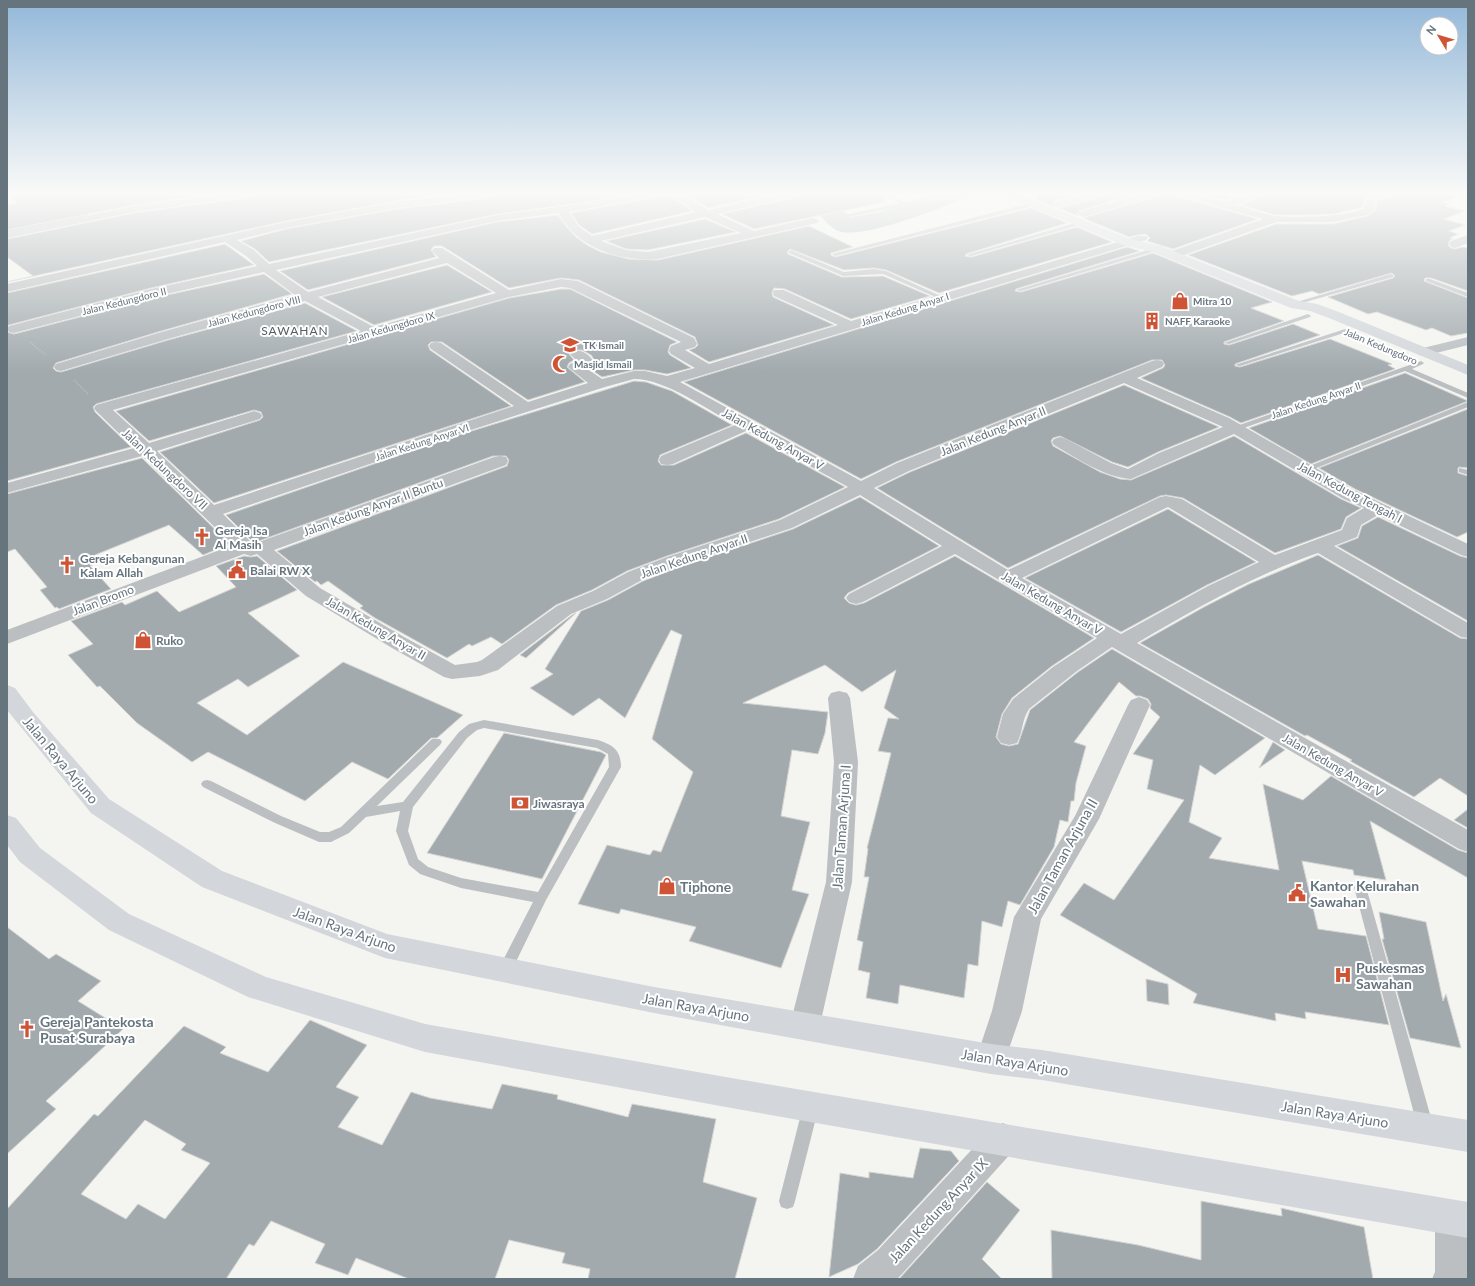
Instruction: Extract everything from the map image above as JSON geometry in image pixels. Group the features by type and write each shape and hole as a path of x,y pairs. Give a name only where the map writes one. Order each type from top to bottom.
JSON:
{"main road":[{"name":"Jalan Kedungdoro","path":"1169,253 1295,305 1312,307 1334,315 1417,362 1468,370"},
{"name":"Jalan Kedungdoro","path":"1295,305 1308,316 1468,384"},
{"name":"Jalan Raya Arjuno","path":"7,693 25,718 100,806 212,879 385,946 654,1000 805,1025 991,1059 1050,1066 1468,1136"},
{"path":"7,825 30,855 119,922 259,988 425,1038 811,1107 1460,1219"}],"street":[{"path":"7,288 160,253"},
{"path":"250,253 267,269 307,297 373,332"},
{"name":"Jalan Kedungdoro II","path":"14,329 151,293 341,253"},
{"path":"441,253 507,294"},
{"path":"624,253 650,257 668,253"},
{"name":"Jalan Kedung Anyar I","path":"667,381 1091,253"},
{"path":"1173,255 1179,253"},
{"name":"Jalan Kedungdoro VIII","path":"61,367 163,336 449,259"},
{"name":"Jalan Kedungdoro IX","path":"102,408 507,294 565,283 573,284 689,341 690,344 676,349 676,351 708,369"},
{"path":"779,293 851,326"},
{"path":"1417,362 1468,341"},
{"path":"436,346 526,408"},
{"path":"577,354 587,362 575,367 600,384"},
{"name":"Jalan Kedung Anyar II","path":"253,548 314,592 399,643 452,672 480,669 490,665 564,610 600,595 635,576 674,561 786,524 903,467 1157,364"},
{"name":"Jalan Kedung Anyar VI","path":"211,512 443,434 600,384 634,375"},
{"name":"Jalan Kedung Anyar V","path":"634,375 645,375 667,381 860,487 1007,578 1468,842"},
{"name":"Jalan Kedung Tengah I","path":"1125,378 1235,428 1348,494 1468,551"},
{"name":"Jalan Kedungdoro VII","path":"102,408 144,450 211,512 253,548"},
{"path":"7,488 144,450 254,416"},
{"path":"667,460 747,425"},
{"name":"Jalan Kedung Anyar II","path":"1060,442 1105,467 1120,473 1131,474 1235,428"},
{"name":"Jalan Kedung Anyar II Buntu","path":"253,548 500,461"},
{"path":"1007,578 1166,501 1176,503 1273,562"},
{"path":"1009,737 1015,714 1019,707 1090,651 1117,641 1213,590 1273,562 1320,546 1350,533 1352,522 1378,508"},
{"path":"856,598 955,546"},
{"path":"1320,546 1468,632"},
{"name":"Jalan Bromo","path":"7,637 253,548"},
{"name":"Jalan Taman Arjuna I","path":"805,1025 839,882 846,762 839,698"},
{"name":"Jalan Taman Arjuna II","path":"991,1059 1008,1011 1028,917 1086,819 1139,705"},
{"name":"Jalan Kedung Anyar IX","path":"871,1279 890,1262 1003,1139"},
{"path":"1450,1279 1453,1273 1460,1219"}],"lane":[{"path":"793,253 843,274 877,271 884,272 942,298"},
{"path":"835,254 839,253"},
{"path":"968,255 974,253"},
{"path":"1019,290 1124,253"},
{"path":"1295,305 1391,276"},
{"path":"1428,280 1468,295"},
{"path":"1227,343 1308,316"},
{"path":"1238,366 1345,331"},
{"path":"1417,362 1468,396"},
{"name":"Jalan Kedung Anyar II","path":"1235,428 1417,362"},
{"path":"1306,469 1468,404"},
{"path":"505,970 541,898 615,768 616,756 611,748 598,744 484,724 473,727 463,735 408,806 402,832 413,862 424,871 461,883 541,898"},
{"path":"207,784 277,819 319,837 331,837 345,830 436,742"},
{"path":"363,813 408,806"},
{"path":"1360,887 1426,1129"},
{"path":"788,1201 811,1107"}],"building":[{"path":"7,253 140,253 7,282 33,276 7,257"},
{"path":"185,253 237,253 254,265 151,288 7,326 7,293"},
{"path":"259,253 312,253 269,262"},
{"path":"360,253 433,253 436,257 308,290 280,271"},
{"path":"453,253 605,253 629,259 658,260 689,253 788,253 842,277 883,276 930,296 851,319 785,289 774,288 772,293 773,297 834,325 709,362 689,350 698,345 695,337 579,280 561,278 509,288"},
{"path":"800,253 831,253 831,255 835,257 851,253 969,253 965,256 971,257 985,253 1075,253 939,293 886,270 874,268 844,270"},
{"path":"1107,253 1133,253 1016,289 1015,291 1021,292 1153,253 1272,302 1251,308 1284,321 1224,342 1224,344 1229,345 1293,324 1320,335 1235,364 1235,366 1240,367 1330,339 1392,364 1388,365 1395,369 1241,423 1141,378 1163,368 1165,365 1162,360 1152,360 896,462 861,479 684,382"},
{"path":"1194,253 1468,253 1468,291 1431,278 1425,278 1424,281 1468,298 1468,333 1451,336 1432,328 1426,330 1377,312 1368,314 1328,297 1393,278 1395,276 1392,273 1319,294 1312,291 1292,296 1188,255"},
{"path":"447,265 492,292 374,325 322,297"},
{"path":"264,274 292,294 56,363 53,368 56,371 61,372 168,340 305,303 357,331 96,404 93,407 95,412 131,447 7,481 7,332 14,334 153,298"},
{"path":"561,289 570,289 677,342 670,345 668,352 670,355 691,368 667,374 645,370 634,370 602,377 589,368 596,362 591,355 582,350 572,350 569,354 574,360 569,363 567,367 585,382 528,400 442,342 431,342 428,345 430,350 511,406 214,503 160,452 260,420 263,417 261,412 254,410 149,441 116,411 509,298"},
{"path":"1405,373 1468,401 1311,464 1249,428"},
{"path":"634,381 646,382 672,391 732,425 660,455 658,461 661,465 674,465 746,433 845,487 779,519 667,556 627,571 592,590 556,605 502,644 491,637 472,646 469,644 447,658 375,618 360,608 363,606 328,581 321,585 317,581 315,582 277,551 507,466 509,460 506,456 493,456 256,542 253,542 226,515 449,438"},
{"path":"1124,385 1219,427 1158,452 1128,467 1112,462 1060,436 1053,438 1051,441 1053,446 1100,472 1120,479 1131,480 1234,436 1341,499 1361,508 1346,517 1341,529 1275,553 1183,498 1166,495 1160,496 1008,568 877,488 910,472"},
{"path":"1468,409 1468,468 1459,467 1458,473 1468,476 1468,532 1457,537 1355,489 1319,468"},
{"path":"142,458 230,544 203,555 169,525 95,555 102,561 90,566 111,589 59,609 57,607 55,608 40,590 47,587 15,549 7,552 7,494"},
{"path":"860,497 939,546 848,593 844,598 849,603 856,605 864,603 955,556 1094,638 1052,666 1012,698 1002,714 996,737 1001,744 1009,746 1018,744 1030,710 1078,672 1112,649 1265,738 1215,775 1200,765 1189,822 1222,838 1209,858 1279,870 1263,784 1303,800 1331,776 1458,850 1468,853 1468,878 1370,821 1386,880 1354,875 1353,870 1302,861 1318,929 1366,936 1389,1025 1305,1012 1306,1019 1275,1013 1276,1021 1193,1003 1197,994 1060,915 1084,883 1114,900 1184,800 1147,789 1153,760 1133,754 1160,717 1150,708 1151,704 1148,699 1136,696 1119,682 1074,742 1086,746 1076,783 1074,801 1071,801 1068,822 1060,820 1054,847 1020,905 1008,901 1002,927 982,921 978,966 968,964 964,998 900,985 898,1004 866,998 870,973 858,970 863,942 857,940 869,877 864,877 867,848 891,753 878,751 888,718 899,719 884,708 896,670 862,692 825,665 743,703 828,712 825,733 818,754 792,750 781,816 810,822 792,890 809,894 781,968 689,941 696,927 621,909 619,914 578,904 607,845 650,855 653,850 661,852 693,772 652,739 682,635 671,630 625,718 599,698 573,716 530,688 553,674 545,669 581,611 608,600 643,581 682,566 793,529"},
{"path":"1168,509 1256,562 1207,585 1121,632 1025,578"},
{"path":"1378,517 1460,556 1468,558 1468,621 1337,546 1358,538 1362,526"},
{"path":"1318,555 1460,638 1468,639 1468,796 1440,778 1414,797 1350,761 1352,760 1307,735 1305,736 1140,643 1249,584"},
{"path":"244,556 257,556 297,590 248,613 300,656 248,687 238,679 197,703 247,735 343,662 463,715 437,738 431,738 388,779 352,762 305,801 208,752 192,762 137,723 100,686 97,687 68,655 93,644 71,621 122,602 125,605 157,591 179,612 236,587 216,566"},
{"path":"576,613 526,658 520,655 572,615"},
{"name":"Jiwasraya","path":"504,733 601,752 606,755 542,879 427,853"},
{"path":"1273,742 1285,750 1259,768"},
{"path":"1468,809 1468,828 1454,820"},
{"path":"1379,912 1426,922 1443,1001 1446,994 1461,1048 1410,1038 1382,939 1384,939"},
{"path":"7,927 49,959 56,954 101,981 78,1001 123,1029 46,1101 56,1109 7,1154"},
{"path":"1146,979 1168,984 1169,1005 1147,1001"},
{"path":"310,1020 367,1045 336,1087 359,1097 338,1127 382,1145 411,1092 430,1098 492,1109 502,1084 558,1095 557,1099 628,1117 632,1104 716,1119 703,1182 757,1198 735,1279 588,1279 590,1269 562,1263 565,1253 509,1240 495,1279 409,1279 356,1258 348,1275 315,1263 325,1244 271,1221 254,1246 249,1244 226,1279 7,1279 7,1209 94,1114 98,1116 184,1026 226,1047 220,1053 268,1072","holes":["145,1120 186,1144 181,1150 210,1163 165,1219 138,1204 126,1219 81,1194"]},
{"path":"920,1148 951,1151 959,1161 877,1249 858,1264 829,1277 840,1173 869,1178 869,1172 913,1178"},
{"path":"987,1182 1020,1210 982,1259 1002,1279 899,1279"},
{"path":"1201,1201 1282,1216 1281,1208 1364,1227 1373,1279 1052,1279 1051,1230 1138,1245 1201,1260"}],"place":[{"name":"Mitra 10","path":"1180,301"},
{"name":"NAFF Karaoke","path":"1152,321"},
{"name":"TK Ismail","path":"570,345"},
{"name":"Masjid Ismail","path":"561,364"},
{"name":"Gereja Isa Al Masih","path":"202,537"},
{"name":"Gereja Kebangunan Kalam Allah","path":"67,565"},
{"name":"Balai RW X","path":"237,570"},
{"name":"Ruko","path":"143,640"},
{"name":"Jiwasraya","path":"520,803"},
{"name":"Tiphone","path":"667,886"},
{"name":"Kantor Kelurahan Sawahan","path":"1297,893"},
{"name":"Puskesmas Sawahan","path":"1343,975"},
{"name":"Gereja Pantekosta Pusat Surabaya","path":"27,1029"}],"district":[{"name":"SAWAHAN","path":"295,330"}]}
